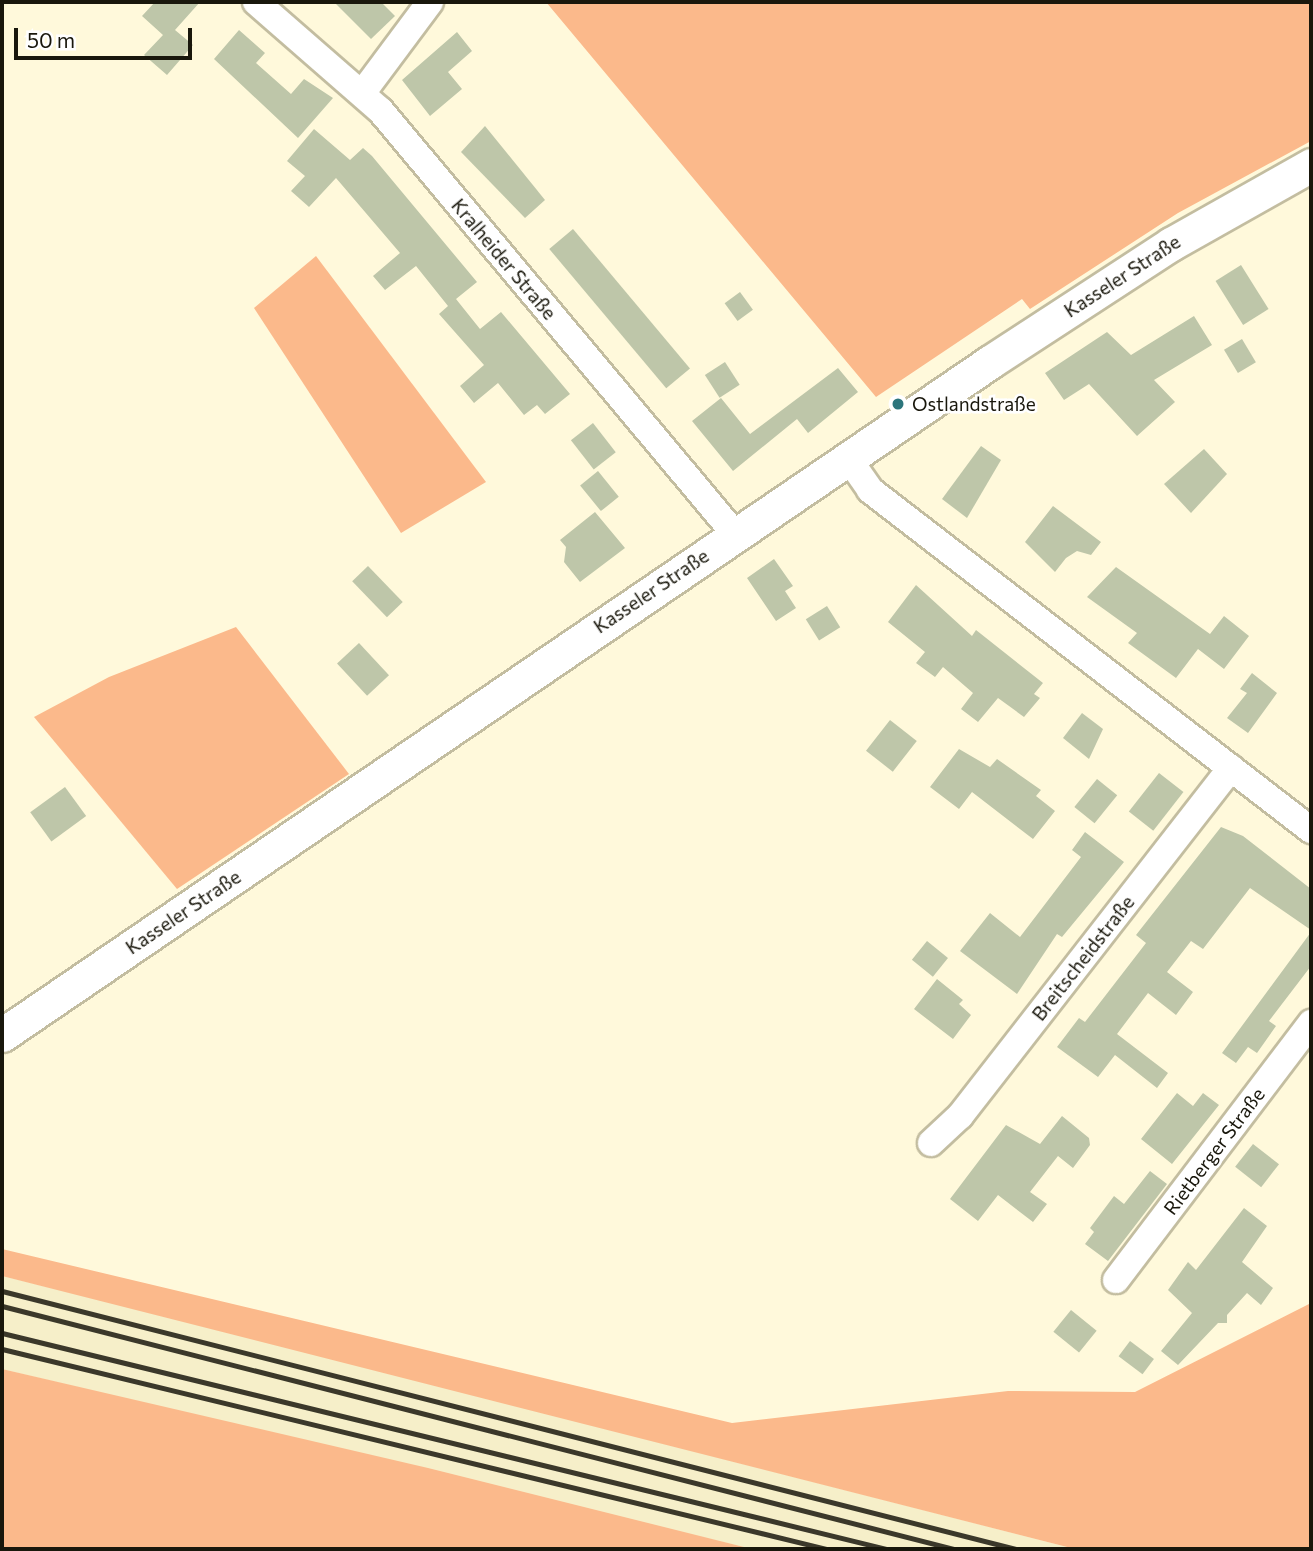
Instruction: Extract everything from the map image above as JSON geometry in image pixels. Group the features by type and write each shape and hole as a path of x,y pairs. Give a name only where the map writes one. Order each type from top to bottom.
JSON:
{"street":[{"name":"Kralheider Straße","path":"256,2 363,92 734,533"},
{"path":"363,92 430,2"},
{"name":"Kasseler Straße","path":"2,1035 734,533 1171,244 1311,165"},
{"path":"848,458 870,489 1311,830"},
{"name":"Breitscheidstraße","path":"931,1143 960,1116 1231,768"},
{"name":"Rietberger Straße","path":"1116,1280 1311,1023"}],"shaded area":[{"path":"546,2 1311,2 1311,141 1178,213 1030,309 1022,299 876,397"},
{"path":"316,256 486,482 401,533 254,308"},
{"path":"236,627 349,774 177,889 34,717 109,677"},
{"path":"2,1249 732,1423 1008,1391 1135,1392 1311,1303 1311,1549 1075,1549 2,1276"},
{"path":"2,1276 1075,1549 752,1549 2,1369"},
{"path":"2,1369 428,1468 752,1549 2,1549"}],"building":[{"path":"155,2 200,2 175,30 193,45 167,75 144,55 163,35 142,16"},
{"path":"334,2 381,2 395,16 371,39"},
{"path":"239,30 265,53 256,63 291,94 304,79 333,98 298,138 214,59"},
{"path":"457,32 472,51 448,72 462,89 430,116 402,80"},
{"path":"485,126 545,200 525,218 461,152"},
{"path":"314,129 350,160 363,148 372,156 477,282 456,299 480,329 501,312 570,394 545,414 537,405 524,415 498,383 474,403 460,386 484,365 439,314 448,306 416,266 385,290 373,276 400,253 336,178 309,207 291,191 305,176 287,161"},
{"path":"573,229 690,368 666,388 549,249"},
{"path":"1241,265 1269,309 1243,325 1216,281"},
{"path":"740,292 753,310 738,321 725,303"},
{"path":"1194,316 1212,345 1154,380 1175,402 1137,436 1089,384 1064,400 1045,373 1107,332 1131,355"},
{"path":"1242,339 1256,362 1238,373 1224,350"},
{"path":"725,362 740,385 720,398 705,375"},
{"path":"838,368 858,392 808,433 797,419 733,471 692,421 721,398 750,434"},
{"path":"593,423 616,452 594,469 571,440"},
{"path":"981,446 1001,460 967,518 942,499"},
{"path":"1204,449 1227,474 1191,513 1164,484"},
{"path":"598,471 619,497 601,511 580,485"},
{"path":"1053,506 1101,542 1091,555 1077,551 1066,558 1055,572 1025,542"},
{"path":"595,512 625,548 580,582 564,562 566,547 560,540"},
{"path":"774,559 793,586 785,591 796,608 776,621 747,578"},
{"path":"368,566 403,602 387,617 352,581"},
{"path":"1116,567 1210,634 1224,616 1249,636 1224,669 1198,649 1176,678 1128,643 1137,633 1087,597"},
{"path":"916,585 972,636 976,630 1043,683 1034,694 1040,698 1024,717 998,698 978,722 961,709 973,693 943,667 935,677 916,663 925,652 888,622"},
{"path":"827,606 840,627 819,640 806,619"},
{"path":"359,643 389,675 367,696 337,663"},
{"path":"1252,673 1277,693 1248,733 1227,718 1247,693 1240,689"},
{"path":"1082,713 1103,729 1089,759 1063,738"},
{"path":"890,720 917,741 893,772 866,751"},
{"path":"959,749 990,767 997,759 1041,790 1036,796 1055,811 1033,839 972,792 959,809 930,787"},
{"path":"1159,773 1183,792 1153,831 1129,812"},
{"path":"1097,779 1117,795 1095,823 1074,807"},
{"path":"65,787 86,816 51,841 30,812"},
{"path":"1221,827 1243,836 1311,889 1311,930 1250,888 1203,949 1191,941 1167,972 1193,992 1176,1015 1148,993 1117,1034 1168,1073 1157,1088 1115,1055 1098,1077 1057,1047 1079,1018 1085,1022 1146,943 1136,935"},
{"path":"1085,832 1124,862 1062,937 1057,934 1017,994 960,951 990,913 1020,937 1081,857 1072,850"},
{"path":"1311,932 1311,966 1269,1021 1276,1026 1257,1053 1248,1047 1236,1063 1222,1053"},
{"path":"927,941 948,958 933,977 912,960"},
{"path":"937,979 963,1000 959,1004 971,1015 953,1039 914,1009"},
{"path":"1177,1093 1193,1106 1203,1093 1219,1105 1172,1164 1141,1139"},
{"path":"1062,1116 1089,1138 1090,1145 1073,1168 1058,1156 1030,1192 1047,1204 1033,1222 998,1195 978,1221 950,1199 1006,1125 1040,1144"},
{"path":"1253,1144 1279,1164 1261,1187 1235,1167"},
{"path":"1150,1171 1167,1184 1108,1261 1085,1244 1094,1232 1090,1228 1114,1196 1124,1204"},
{"path":"1244,1208 1267,1226 1242,1262 1273,1288 1261,1305 1247,1293 1227,1315 1227,1323 1218,1323 1178,1365 1161,1351 1192,1313 1168,1290 1188,1262 1196,1270"},
{"path":"1071,1310 1097,1331 1079,1353 1053,1332"},
{"path":"1130,1341 1154,1359 1143,1374 1119,1356"}],"railway":[{"path":"2,1291 1016,1549"},
{"path":"2,1306 954,1549"},
{"path":"2,1333 887,1549"},
{"path":"2,1349 827,1549"}],"place":[{"name":"Ostlandstraße","path":"898,404"}]}
